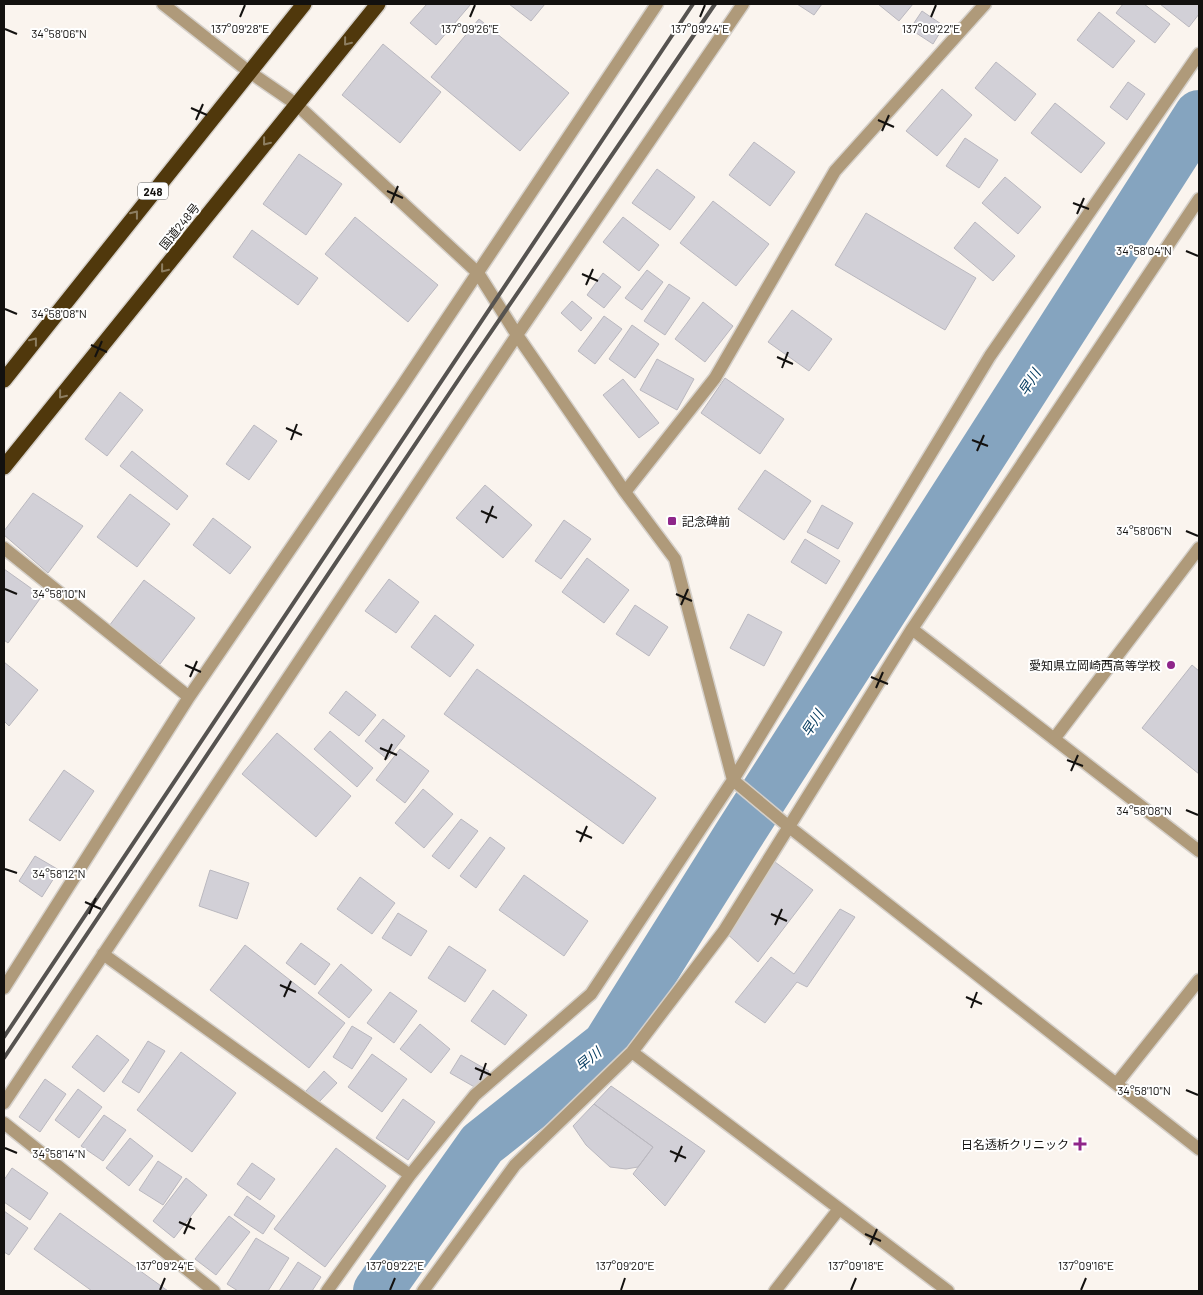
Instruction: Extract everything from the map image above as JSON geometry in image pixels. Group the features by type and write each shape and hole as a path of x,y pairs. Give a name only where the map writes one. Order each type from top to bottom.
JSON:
{"highway":[{"name":"248","path":"4,380 248,71 304,4"},
{"name":"国道248号","path":"4,467 378,4"}],"street":[{"path":"163,4 248,71 296,104 478,273 517,335 625,492 675,559 733,780 788,826 1199,1149"},
{"path":"4,988 189,697 478,273 657,4"},
{"path":"4,1103 517,335 743,4"},
{"path":"625,492 716,378 836,171 984,4"},
{"path":"328,1291 410,1175 475,1095 591,994 733,780 990,356 1199,54"},
{"path":"423,1291 515,1165 632,1052 724,931 912,629 1199,199"},
{"path":"4,548 189,697"},
{"path":"1054,739 1199,548"},
{"path":"912,629 1199,851"},
{"path":"104,954 410,1175"},
{"path":"1117,1083 1199,980"},
{"path":"632,1052 948,1291"},
{"path":"4,1123 214,1291"},
{"path":"775,1291 839,1209"}],"building":[{"path":"427,4 471,4 436,45 410,23"},
{"path":"509,4 545,4 531,21"},
{"path":"797,4 822,4 814,15"},
{"path":"878,4 913,4 899,21"},
{"path":"1123,4 1144,4 1170,24 1155,43 1116,13"},
{"path":"1160,4 1199,4 1199,14 1189,27"},
{"path":"922,11 944,26 933,44 910,29"},
{"path":"1099,12 1135,41 1113,68 1077,40"},
{"path":"479,19 569,93 520,151 431,77"},
{"path":"383,44 441,92 400,143 342,95"},
{"path":"996,62 1036,94 1015,121 975,88"},
{"path":"1128,82 1145,94 1127,120 1110,107"},
{"path":"942,89 972,115 937,156 906,131"},
{"path":"1055,103 1105,143 1081,173 1031,133"},
{"path":"965,138 998,160 979,188 946,166"},
{"path":"754,142 795,172 770,206 729,175"},
{"path":"299,154 342,184 306,235 263,204"},
{"path":"657,169 695,197 670,230 632,203"},
{"path":"1005,177 1041,207 1018,234 982,203"},
{"path":"713,201 769,244 736,286 680,243"},
{"path":"866,213 976,278 945,330 835,265"},
{"path":"355,217 438,285 408,322 325,254"},
{"path":"623,217 659,245 639,271 603,242"},
{"path":"975,222 1015,256 993,281 954,248"},
{"path":"252,230 318,278 298,305 233,257"},
{"path":"647,270 663,282 642,310 625,298"},
{"path":"603,273 621,287 604,308 587,295"},
{"path":"669,284 690,298 665,335 644,321"},
{"path":"572,301 592,318 581,331 561,313"},
{"path":"703,302 733,326 705,362 675,339"},
{"path":"792,310 832,339 809,371 768,342"},
{"path":"604,316 622,329 595,364 578,351"},
{"path":"632,325 659,344 635,378 609,359"},
{"path":"657,359 694,379 677,410 640,390"},
{"path":"725,378 784,419 760,454 701,413"},
{"path":"623,379 659,423 639,438 603,395"},
{"path":"120,392 143,410 107,456 85,439"},
{"path":"254,425 277,441 249,480 226,464"},
{"path":"132,451 188,496 177,510 120,466"},
{"path":"765,470 811,501 784,540 738,509"},
{"path":"485,485 532,525 503,558 456,518"},
{"path":"33,493 83,526 48,573 4,535 4,531"},
{"path":"130,494 170,524 137,567 97,537"},
{"path":"822,505 853,523 838,549 807,532"},
{"path":"213,518 251,547 230,574 193,545"},
{"path":"564,520 591,539 561,579 535,561"},
{"path":"805,539 840,561 826,584 791,562"},
{"path":"587,558 629,590 604,623 562,592"},
{"path":"4,569 42,596 8,643 4,640"},
{"path":"389,579 419,602 396,633 365,611"},
{"path":"144,580 195,618 160,664 109,626"},
{"path":"635,605 668,627 649,656 616,634"},
{"path":"748,614 782,632 764,666 730,648"},
{"path":"435,615 474,645 450,677 411,647"},
{"path":"4,662 38,690 9,726 4,721"},
{"path":"1192,665 1199,671 1199,774 1142,728"},
{"path":"477,669 656,798 623,844 444,714"},
{"path":"346,691 376,715 359,736 329,713"},
{"path":"383,719 405,736 387,759 365,741"},
{"path":"330,731 373,768 357,787 314,749"},
{"path":"277,733 351,796 316,837 242,774"},
{"path":"400,749 429,771 405,803 376,780"},
{"path":"64,770 94,791 60,841 29,820"},
{"path":"423,789 453,814 424,848 395,823"},
{"path":"461,819 478,831 449,869 432,856"},
{"path":"490,837 505,848 476,888 460,876"},
{"path":"35,856 59,870 42,897 19,881"},
{"path":"775,862 813,890 758,962 724,931"},
{"path":"210,870 249,883 237,919 199,906"},
{"path":"524,875 588,921 564,956 499,910"},
{"path":"360,877 395,903 372,934 337,909"},
{"path":"840,909 855,917 807,987 797,982 765,1023 735,1002 771,957 794,974"},
{"path":"398,913 427,931 411,956 382,938"},
{"path":"301,943 330,964 315,985 286,963"},
{"path":"245,945 345,1023 309,1068 210,990"},
{"path":"449,946 486,970 465,1002 428,978"},
{"path":"341,964 372,990 349,1018 318,993"},
{"path":"493,990 527,1015 505,1045 471,1021"},
{"path":"390,992 417,1011 394,1043 367,1023"},
{"path":"420,1024 450,1049 431,1073 400,1049"},
{"path":"352,1026 372,1038 352,1069 333,1057"},
{"path":"97,1035 129,1060 104,1092 72,1067"},
{"path":"148,1041 165,1051 139,1093 122,1082"},
{"path":"181,1052 236,1093 192,1152 137,1110"},
{"path":"372,1054 407,1079 382,1112 348,1087"},
{"path":"461,1055 489,1071 478,1089 450,1073"},
{"path":"324,1071 337,1083 319,1102 306,1091"},
{"path":"45,1079 66,1094 40,1132 19,1117"},
{"path":"611,1086 705,1151 665,1206 633,1174 653,1147 594,1104"},
{"path":"78,1089 102,1107 79,1138 55,1120"},
{"path":"403,1099 435,1122 408,1160 376,1138"},
{"path":"594,1104 653,1147 638,1167 626,1169 610,1167 586,1145 573,1126"},
{"path":"104,1115 126,1130 103,1161 81,1146"},
{"path":"130,1138 153,1156 129,1186 106,1168"},
{"path":"336,1148 386,1186 325,1267 274,1229"},
{"path":"158,1161 182,1177 163,1205 139,1190"},
{"path":"252,1163 275,1179 260,1200 237,1184"},
{"path":"12,1168 48,1193 30,1220 4,1202 4,1180"},
{"path":"186,1178 207,1195 174,1238 153,1221"},
{"path":"247,1196 275,1216 263,1234 234,1215"},
{"path":"4,1211 28,1228 9,1255 4,1252"},
{"path":"60,1213 168,1291 92,1291 34,1249"},
{"path":"229,1216 250,1232 216,1275 195,1259"},
{"path":"256,1238 289,1258 268,1291 238,1291 227,1284"},
{"path":"298,1262 321,1277 312,1291 279,1291"}],"waterway":[{"name":"早川","path":"378,1291 482,1144 607,1045 738,836 1199,115"}],"railway":[{"path":"4,1037 693,4"},
{"path":"4,1058 465,370 715,4"}],"place":[{"name":"記念碑前","path":"672,521"},
{"name":"愛知県立岡崎西高等学校","path":"1171,665"},
{"name":"日名透析クリニック","path":"1080,1144"}]}
